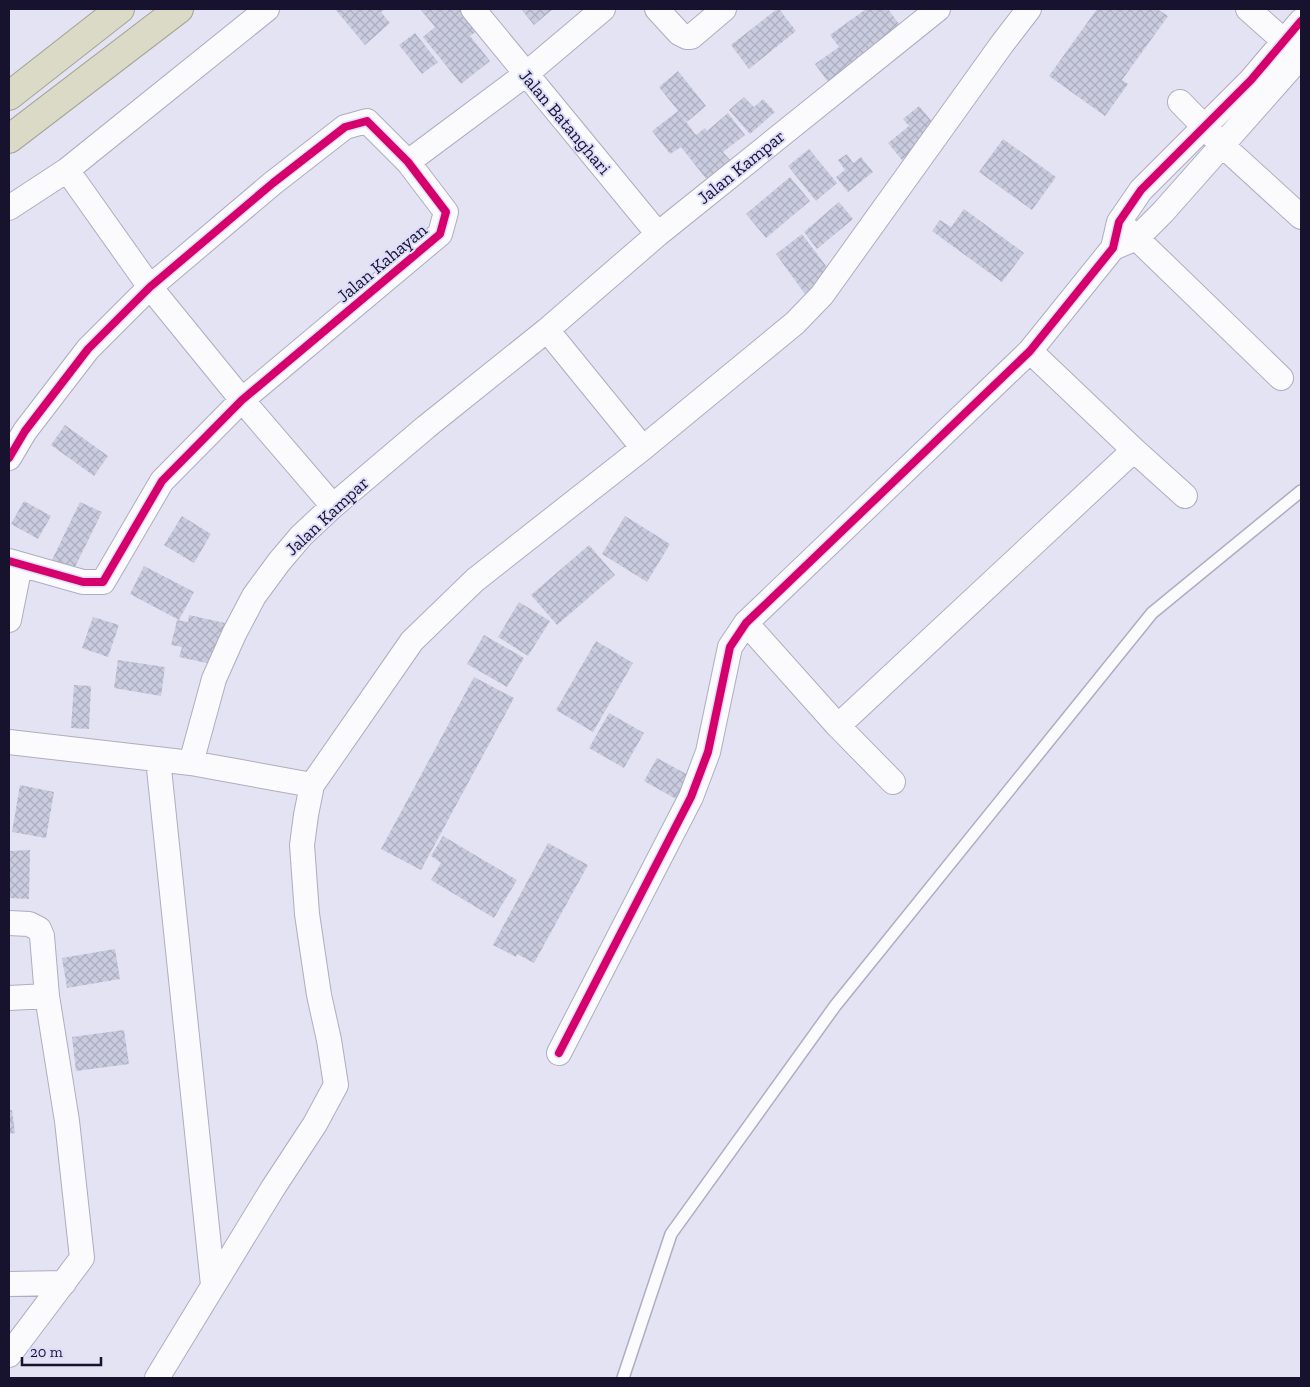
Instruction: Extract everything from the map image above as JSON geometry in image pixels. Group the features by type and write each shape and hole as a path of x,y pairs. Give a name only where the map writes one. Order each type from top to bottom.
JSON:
{"highway":[{"path":"9,96 120,9"},
{"path":"9,139 179,9"}],"street":[{"path":"9,208 67,170 268,9"},
{"name":"Jalan Batanghari","path":"473,9 658,234"},
{"path":"408,162 526,74 603,9"},
{"path":"657,9 679,33 688,38 724,9"},
{"name":"Jalan Kampar","path":"191,763 214,679 234,634 254,596 301,536 333,506 426,427 547,330 658,234 938,9"},
{"path":"157,1378 273,1188 315,1124 336,1085 319,995 307,914 302,845 312,785 412,641 475,580 643,448 795,323 822,294 1029,9"},
{"path":"1248,9 1297,52"},
{"path":"1113,248 1137,238 1163,212 1222,145 1297,52 1301,21"},
{"path":"559,1053 691,797 708,752 730,647 746,622 1030,351 1113,248 1119,222 1141,190 1251,80 1297,52"},
{"path":"1180,102 1222,145 1301,217"},
{"name":"Jalan Kahayan","path":"9,458 25,431 88,349 150,286 273,183 345,127 367,121 408,162 446,212 440,234 242,400 162,481 103,582 84,582 14,563 9,620"},
{"path":"67,170 150,286 242,400 333,506"},
{"path":"1119,222 1281,378"},
{"path":"547,330 643,448"},
{"path":"1030,351 1185,496"},
{"path":"838,726 1134,450"},
{"path":"746,622 838,726 893,782"},
{"path":"9,742 191,763 312,785"},
{"path":"158,760 213,1285"},
{"path":"9,923 29,924 39,929 43,943 47,996 67,1121 82,1254 81,1262 9,1355"},
{"path":"9,998 47,996"},
{"path":"9,1284 64,1282"}],"lane":[{"path":"623,1378 671,1234 835,1006 1152,613 1301,491"}],"building":[{"path":"335,9 385,9 381,12 390,23 365,45"},
{"path":"420,9 468,9 482,27 470,36 490,61 461,84 423,37 435,27"},
{"path":"521,9 553,9 534,25"},
{"path":"779,9 796,31 749,69 731,45"},
{"path":"866,9 888,9 902,28 828,82 815,64 839,47 830,35"},
{"path":"1097,9 1157,9 1168,16 1122,80 1128,84 1105,116 1049,76"},
{"path":"415,33 438,62 422,74 399,45"},
{"path":"678,71 706,106 687,122 659,87"},
{"path":"744,97 754,107 763,99 775,112 750,134 729,110"},
{"path":"919,106 938,129 902,160 888,143 909,126 903,119"},
{"path":"678,111 696,135 705,128 707,131 728,113 745,135 723,152 732,162 708,181 681,147 670,154 652,131"},
{"path":"1003,139 1056,177 1032,210 979,172"},
{"path":"809,149 837,183 816,201 788,166"},
{"path":"847,154 853,163 861,157 873,172 848,192 836,177 845,170 838,160"},
{"path":"790,177 810,201 766,238 746,214"},
{"path":"839,202 853,219 817,249 804,232"},
{"path":"964,209 1024,253 1002,282 932,231 940,220 951,227"},
{"path":"802,234 832,274 805,294 776,254"},
{"path":"65,425 108,456 94,476 51,445"},
{"path":"24,501 51,516 38,539 11,524"},
{"path":"80,502 102,512 72,573 51,562"},
{"path":"182,516 211,534 194,563 164,545"},
{"path":"625,516 670,544 647,582 602,554"},
{"path":"589,545 615,575 557,625 531,595"},
{"path":"144,566 194,592 179,620 130,594"},
{"path":"519,602 550,621 528,656 498,637"},
{"path":"189,615 225,623 216,665 179,657 182,647 171,645 177,620 188,622"},
{"path":"93,617 119,625 108,657 82,648"},
{"path":"484,635 524,658 507,687 467,664"},
{"path":"596,641 633,663 593,732 556,710"},
{"path":"118,660 165,667 161,696 114,688"},
{"path":"474,677 514,698 421,870 381,849"},
{"path":"74,685 91,686 89,729 71,728"},
{"path":"609,713 644,733 624,768 589,748"},
{"path":"657,758 690,776 676,799 644,781"},
{"path":"20,785 54,792 46,838 12,832"},
{"path":"443,836 517,880 494,918 431,880 441,863 431,856"},
{"path":"548,843 588,865 534,963 517,954 516,957 493,945"},
{"path":"30,850 29,899 9,898 9,851"},
{"path":"115,949 120,979 67,988 62,958"},
{"path":"124,1030 129,1064 76,1071 72,1037"},
{"path":"9,1110 12,1110 15,1133 9,1134"}],"cycle path":[{"path":"559,1053 691,797 708,752 730,647 746,623 1030,351 1113,248 1119,222 1141,190 1251,80 1301,21"},
{"path":"9,458 25,431 88,349 150,287 273,183 345,127 367,121 408,162 446,212 440,234 242,400 162,481 103,582 83,582 9,561"}]}
